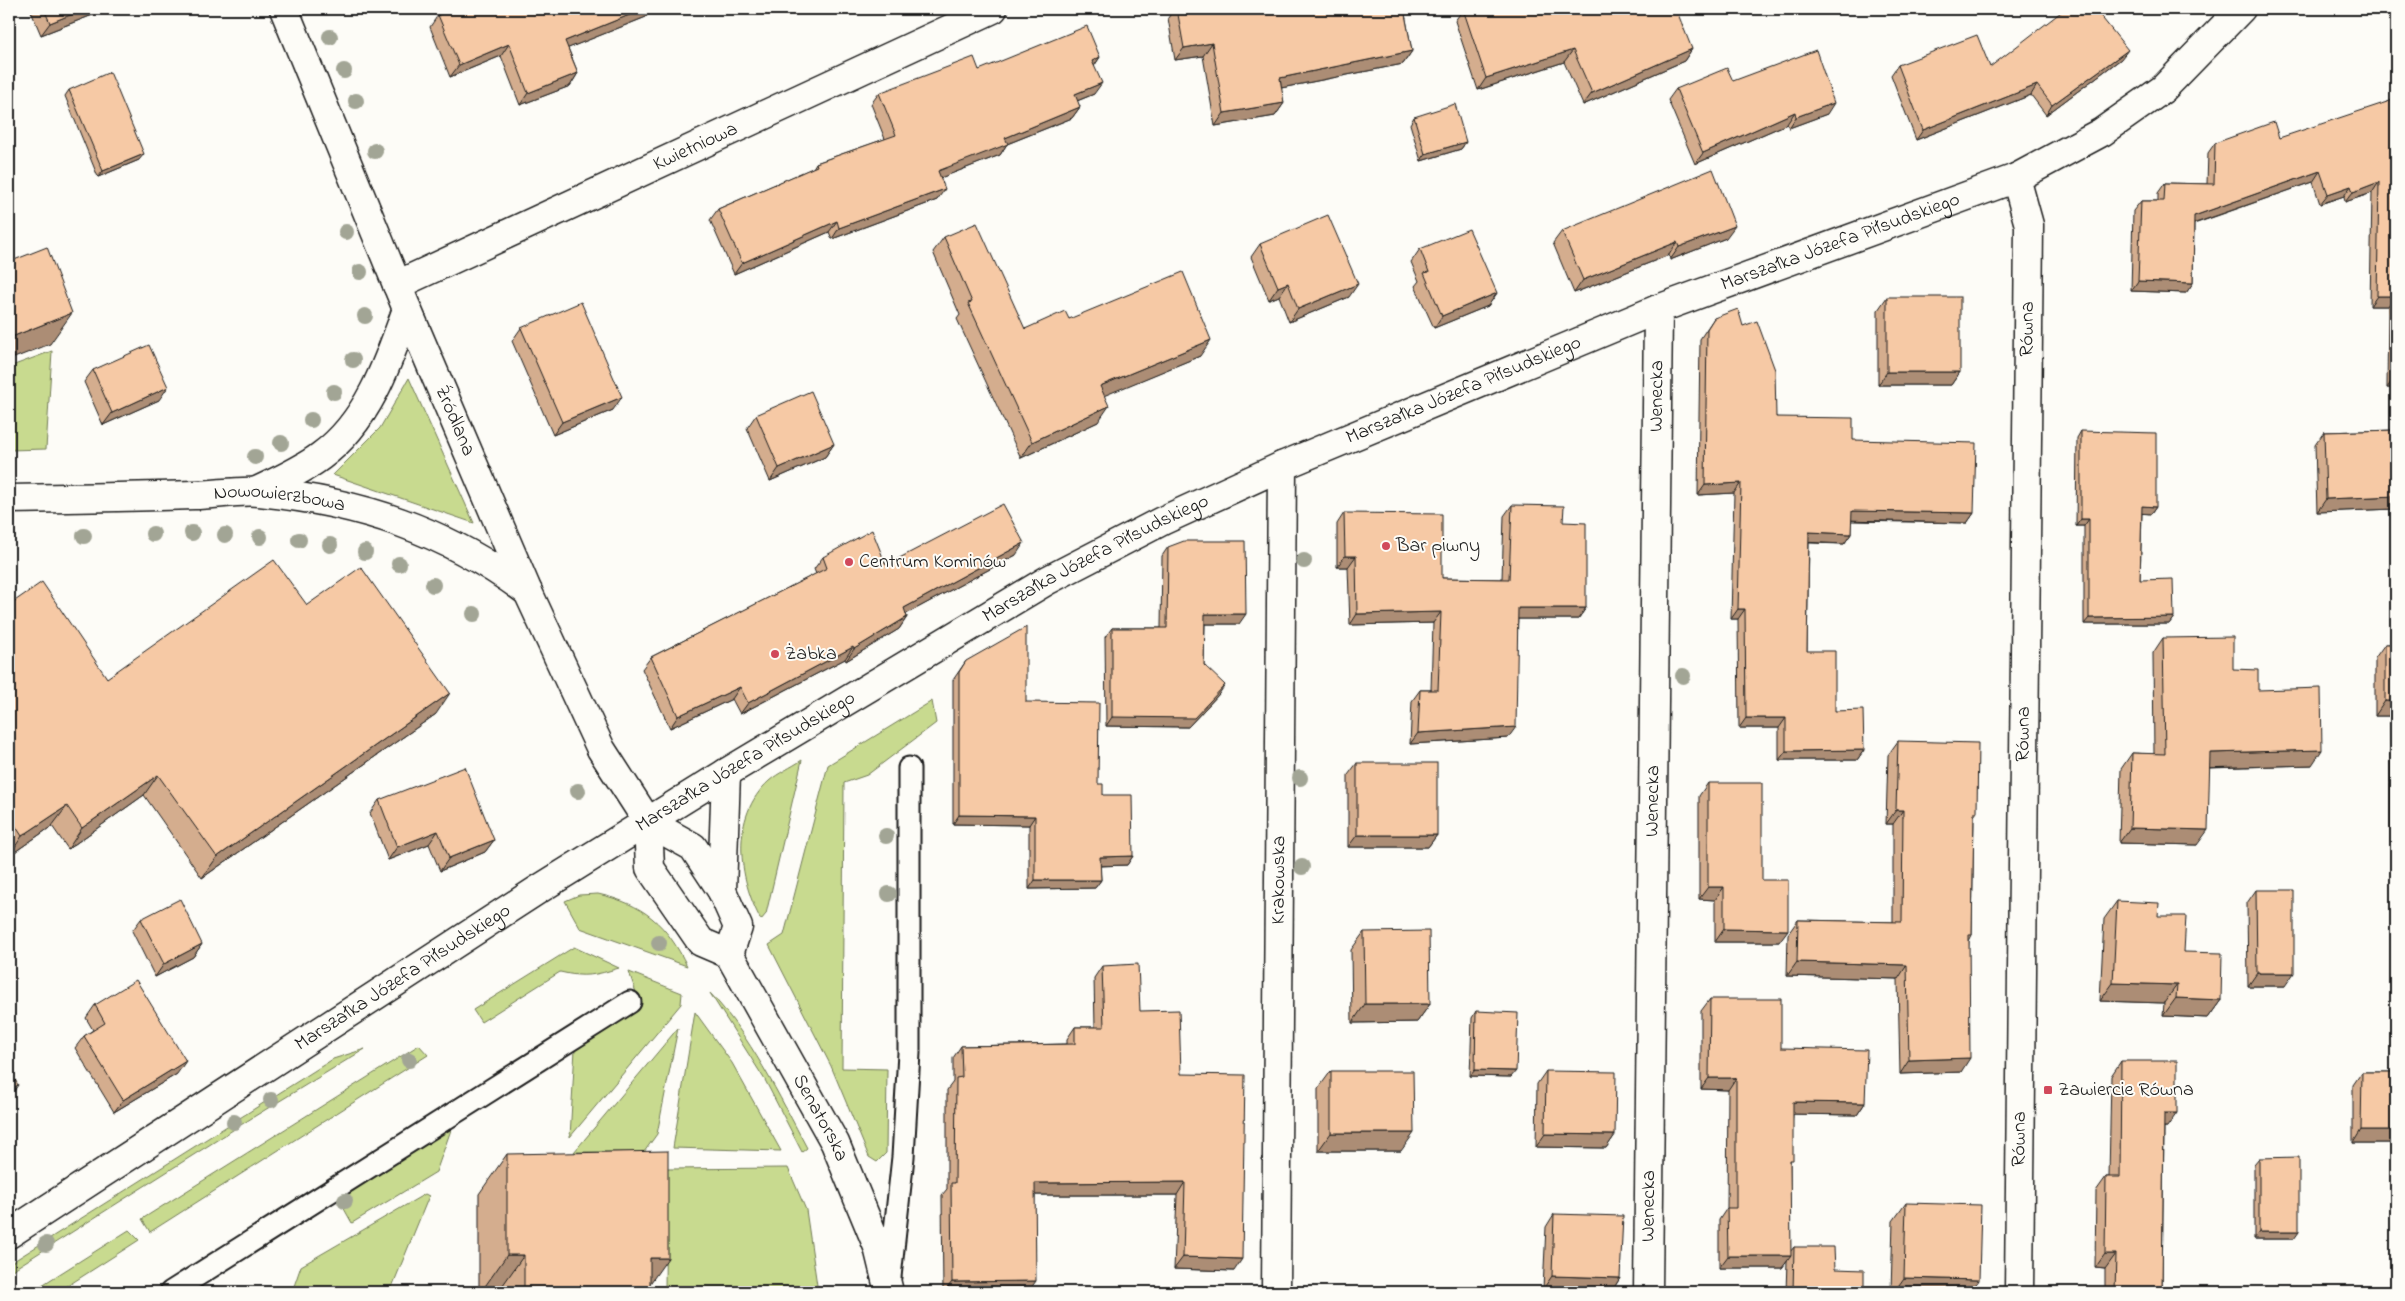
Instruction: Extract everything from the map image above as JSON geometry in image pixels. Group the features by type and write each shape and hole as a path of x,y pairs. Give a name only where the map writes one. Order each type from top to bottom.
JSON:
{"street":[{"name":"Źródlana","path":"284,9 402,297 528,592 601,749 648,822"},
{"name":"Kwietniowa","path":"402,297 993,9"},
{"name":"Marszałka Józefa Piłsudskiego","path":"9,1234 536,891 726,773 1048,580 1162,521 1282,466 1658,309 2016,178 2102,132 2163,89 2241,9"},
{"name":"Równa","path":"2016,178 2029,225 2018,1292"},
{"path":"257,491 320,457 338,442 355,422 370,399 390,357 402,297"},
{"name":"Wenecka","path":"1648,1292 1658,309"},
{"name":"Krakowska","path":"1276,1292 1282,466"},
{"name":"Nowowierzbowa","path":"9,499 203,495 257,491 345,505 374,512 473,554 528,592"},
{"path":"722,891 726,773"},
{"path":"648,822 693,847 722,891 738,927 729,954 701,942 650,868 648,822"},
{"name":"Senatorska","path":"729,954 835,1143 878,1247 889,1291"}],"lane":[{"path":"889,1291 903,1157 909,1052 909,768"},
{"path":"171,1292 630,1002"}],"green space":[{"path":"52,351 46,449 9,450 9,367"},
{"path":"409,378 474,523 333,475 380,428"},
{"path":"932,701 936,723 867,775 844,783 842,1068 887,1069 886,1153 877,1162 869,1157 831,1066 769,945 784,935 828,765"},
{"path":"802,760 766,914 761,920 753,903 743,867 743,829 748,812 757,795 769,781"},
{"path":"598,894 628,904 652,918 671,938 687,966 580,928 565,901 579,895"},
{"path":"574,947 619,968 590,975 560,972 481,1022 473,1010"},
{"path":"629,972 682,993 681,1004 570,1137 575,1049 641,1007"},
{"path":"710,993 738,1027 763,1067 807,1148 802,1152 765,1080"},
{"path":"695,1012 732,1063 781,1151 673,1148"},
{"path":"678,1028 657,1134 644,1152 574,1152"},
{"path":"419,1045 428,1055 150,1232 142,1219"},
{"path":"365,1049 255,1116 9,1272 9,1264 333,1059"},
{"path":"452,1127 436,1172 352,1223 338,1198"},
{"path":"788,1168 806,1210 818,1292 665,1292 666,1169"},
{"path":"425,1194 429,1196 390,1292 292,1292 301,1266"},
{"path":"129,1230 139,1240 58,1292 31,1292"}],"building":[{"path":"44,9 85,9 50,23"},
{"path":"455,9 644,9 565,41 578,73 528,93 509,44 459,65 438,15"},
{"path":"1177,9 1404,9 1412,51 1280,78 1284,103 1224,113 1212,43 1184,48"},
{"path":"1463,9 1676,9 1692,49 1592,93 1573,50 1486,78"},
{"path":"2065,9 2095,9 2128,50 2052,105 2037,85 1923,130 1898,65 1977,35 1990,67"},
{"path":"1087,26 1100,57 1092,61 1102,83 1075,94 1080,107 1005,138 1008,144 938,171 945,189 839,228 837,221 742,263 718,209 817,166 816,163 896,135 879,93 974,57 979,70"},
{"path":"1816,50 1834,103 1796,117 1795,112 1703,153 1676,89 1727,68 1733,81"},
{"path":"110,72 144,154 103,171 69,90"},
{"path":"2393,100 2393,170 2396,170 2396,378 2394,378 2395,296 2377,296 2379,182 2353,192 2351,186 2328,194 2320,171 2194,216 2193,283 2138,281 2141,201 2164,201 2165,183 2214,184 2215,143 2274,122 2279,138"},
{"path":"1455,104 1466,142 1425,154 1414,117"},
{"path":"1713,169 1735,226 1679,247 1677,242 1583,280 1562,231"},
{"path":"1328,215 1358,284 1298,309 1288,283 1278,287 1260,244"},
{"path":"977,223 1025,329 1065,311 1069,319 1183,272 1211,340 1100,386 1109,406 1032,442 968,303 972,302 944,237"},
{"path":"1469,229 1497,293 1442,316 1424,273 1429,272 1420,249"},
{"path":"47,247 72,313 9,338 9,262"},
{"path":"1887,297 1960,297 1960,372 1887,372"},
{"path":"581,302 622,397 562,422 521,328"},
{"path":"1738,309 1743,326 1757,321 1775,370 1776,417 1853,418 1853,440 1976,443 1974,513 1852,511 1851,534 1809,532 1807,651 1835,651 1835,711 1863,710 1864,750 1786,751 1786,718 1746,718 1745,609 1738,609 1741,483 1705,485 1707,329 1714,318"},
{"path":"149,345 168,387 112,413 93,370"},
{"path":"811,391 834,444 779,468 756,415"},
{"path":"2396,430 2396,496 2326,499 2324,432"},
{"path":"2081,431 2156,433 2156,507 2142,506 2140,580 2173,579 2174,617 2089,618 2089,519 2081,519"},
{"path":"1003,504 1024,543 904,608 907,617 854,649 853,647 748,703 740,687 678,716 651,657 827,568 823,557 872,530 886,565"},
{"path":"1512,505 1564,506 1563,522 1586,523 1586,608 1518,608 1516,727 1418,733 1420,690 1438,690 1441,612 1357,614 1356,556 1345,556 1344,513 1442,514 1442,578 1509,579"},
{"path":"1184,541 1245,541 1246,614 1205,614 1204,665 1225,685 1194,718 1112,717 1112,628 1167,628 1168,547"},
{"path":"274,560 307,605 361,567 450,693 217,857 158,775 82,828 67,806 22,836 9,816 9,605 42,582 107,678"},
{"path":"1026,627 1026,702 1099,703 1098,784 1103,784 1103,795 1132,795 1133,856 1100,857 1101,880 1035,880 1035,816 959,815 959,672 966,661"},
{"path":"2233,637 2233,669 2258,670 2258,690 2321,688 2322,750 2210,753 2208,830 2130,828 2132,753 2165,754 2163,638"},
{"path":"2385,644 2396,644 2396,701 2385,701"},
{"path":"1898,741 1978,743 1977,812 1974,812 1972,935 1969,935 1970,1058 1909,1060 1907,965 1797,962 1798,920 1902,922 1903,810 1896,810"},
{"path":"1357,763 1437,763 1437,835 1357,835"},
{"path":"465,767 494,840 449,858 438,831 397,847 379,800"},
{"path":"1708,783 1762,783 1762,880 1788,880 1788,930 1724,929 1724,887 1708,887"},
{"path":"2256,890 2294,890 2294,973 2257,973"},
{"path":"180,899 202,944 164,964 141,919"},
{"path":"2117,901 2159,903 2158,916 2186,916 2184,952 2222,953 2221,1000 2176,998 2177,985 2113,983"},
{"path":"1429,931 1430,1004 1365,1004 1364,932"},
{"path":"1138,964 1140,1011 1179,1010 1181,1074 1245,1075 1242,1259 1183,1257 1185,1182 1035,1183 1036,1281 952,1282 951,1183 955,1183 956,1078 962,1077 961,1046 1075,1044 1075,1027 1104,1027 1102,966"},
{"path":"136,980 186,1061 123,1100 84,1036 105,1023 95,1005"},
{"path":"1710,999 1781,999 1781,1048 1867,1050 1865,1103 1793,1102 1793,1160 1790,1160 1791,1256 1728,1256 1727,1208 1736,1208 1736,1078 1709,1078"},
{"path":"1476,1011 1518,1013 1516,1071 1475,1070"},
{"path":"2121,1061 2177,1061 2177,1113 2164,1113 2162,1292 2115,1292 2116,1254 2105,1254 2106,1177 2120,1177"},
{"path":"9,1069 18,1085 9,1090"},
{"path":"1331,1071 1413,1071 1414,1133 1331,1133"},
{"path":"1546,1071 1616,1072 1615,1135 1545,1134"},
{"path":"2362,1072 2396,1072 2396,1130 2361,1130"},
{"path":"668,1151 668,1258 650,1258 650,1292 524,1292 524,1255 507,1255 507,1154"},
{"path":"2299,1157 2299,1232 2259,1232 2259,1158"},
{"path":"1906,1203 1981,1205 1979,1280 1904,1278"},
{"path":"1554,1214 1623,1216 1620,1278 1552,1276"},
{"path":"1794,1247 1834,1247 1835,1269 1864,1270 1864,1292 1793,1292"}],"place":[{"name":"Bar piwny","path":"1386,546"},
{"name":"Centrum Kominów","path":"849,562"},
{"name":"Żabka","path":"775,654"},
{"name":"Zawiercie Równa","path":"2048,1090"}]}
